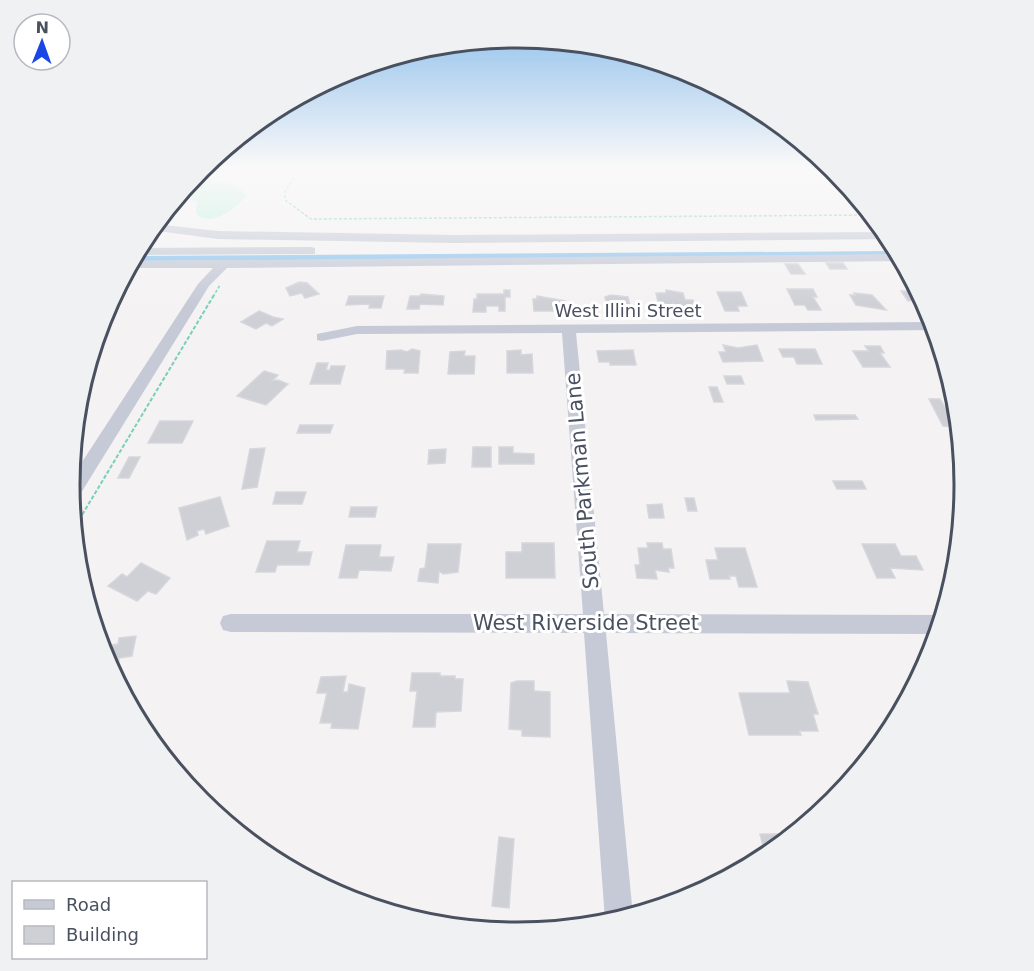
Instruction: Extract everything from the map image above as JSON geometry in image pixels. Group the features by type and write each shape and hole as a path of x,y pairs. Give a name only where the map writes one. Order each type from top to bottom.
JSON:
{"street":[{"path":"164,228 195,233 252,235 465,238 877,236"},
{"path":"147,252 884,247"},
{"path":"139,265 891,258"},
{"path":"80,480 204,284 222,265"},
{"name":"West Illini Street","path":"322,337 357,330 924,326"},
{"name":"South Parkman Lane","path":"569,328 618,911"},
{"name":"West Riverside Street","path":"231,623 932,624"}],"path":[{"path":"305,214 311,219 861,215"},
{"path":"80,518 224,278 222,265"}],"green space":[{"path":"198,214 223,214 208,219"}],"building":[{"path":"826,263 843,263 847,269 830,269"},
{"path":"785,264 798,264 805,274 791,274"},
{"path":"299,282 307,283 319,294 305,298 302,293 290,296 286,288"},
{"path":"787,289 813,289 817,297 813,297 821,310 808,310 805,305 795,305"},
{"path":"504,290 510,290 510,297 505,297 505,311 499,311 499,306 486,306 486,312 473,312 474,299 477,299 477,294 504,294"},
{"path":"666,290 683,293 685,300 693,300 695,307 679,308 658,302 656,293 666,293"},
{"path":"901,291 908,291 913,300 908,301"},
{"path":"717,292 741,292 747,306 737,306 739,311 725,311"},
{"path":"854,293 872,295 886,310 856,305 850,295 855,295"},
{"path":"421,294 444,296 443,305 420,304 419,309 407,309 410,296"},
{"path":"611,295 628,297 630,305 634,305 636,312 621,312 620,307 607,307 605,297"},
{"path":"349,296 384,296 381,308 369,308 370,304 346,305"},
{"path":"537,296 565,301 566,311 534,311 533,299 537,299"},
{"path":"259,311 283,319 272,326 266,323 256,329 241,322"},
{"path":"723,345 738,348 757,345 763,361 723,362 719,352 726,352"},
{"path":"865,346 880,346 884,353 880,353 890,367 863,367 853,351 869,351"},
{"path":"412,349 420,351 418,373 404,373 405,369 386,369 387,351 407,352"},
{"path":"779,349 815,349 822,364 797,364 794,357 783,357"},
{"path":"521,350 521,355 532,354 533,373 507,373 507,351"},
{"path":"633,350 636,365 610,365 610,362 599,362 597,351"},
{"path":"465,351 464,356 475,356 474,374 448,374 450,352"},
{"path":"317,363 328,363 326,370 330,370 331,366 345,366 340,384 310,384"},
{"path":"264,371 278,375 272,381 278,380 288,384 266,405 237,396"},
{"path":"724,376 741,376 744,384 727,384"},
{"path":"709,387 717,387 723,402 714,402"},
{"path":"929,399 940,399 948,413 951,427 943,426"},
{"path":"814,415 855,415 858,419 816,420"},
{"path":"160,421 193,421 182,443 148,443"},
{"path":"300,425 333,425 330,433 297,433"},
{"path":"473,447 491,447 491,467 472,467"},
{"path":"499,447 513,447 513,453 534,454 534,464 499,464"},
{"path":"265,448 257,487 242,489 250,449"},
{"path":"446,449 445,463 428,464 429,450"},
{"path":"129,457 140,457 129,478 118,478"},
{"path":"833,481 862,481 866,489 837,489"},
{"path":"276,492 306,492 302,504 273,504"},
{"path":"220,497 229,526 206,534 204,529 197,531 198,535 187,540 179,508"},
{"path":"685,498 694,498 697,511 688,511"},
{"path":"662,504 664,518 649,518 647,505"},
{"path":"351,507 377,507 375,517 349,517"},
{"path":"267,541 300,541 297,552 312,552 309,565 277,565 275,572 256,572"},
{"path":"522,543 554,543 555,578 506,578 506,552 522,552"},
{"path":"647,543 662,543 663,549 671,549 674,568 668,568 669,572 655,570 657,579 637,578 635,565 640,565 638,548 648,548"},
{"path":"428,544 461,544 458,572 443,574 439,571 438,583 418,581 420,569 425,568"},
{"path":"862,544 895,544 901,556 916,556 923,570 890,568 895,578 877,578"},
{"path":"346,545 381,545 379,557 394,557 391,571 359,570 357,578 339,578"},
{"path":"715,548 745,548 757,587 739,587 736,576 729,576 730,579 710,579 706,560 718,560"},
{"path":"141,563 170,578 156,594 148,591 137,601 108,586 122,574 127,577"},
{"path":"136,636 132,656 119,658 118,665 110,645 118,644 119,638"},
{"path":"412,673 440,673 440,676 455,676 455,679 463,679 461,711 436,712 435,727 413,727 417,691 410,691"},
{"path":"346,676 343,692 348,692 349,684 365,688 358,729 331,728 332,723 320,723 327,693 317,693 321,677"},
{"path":"534,681 534,691 550,692 550,737 522,736 522,730 509,729 511,683"},
{"path":"787,681 808,682 818,714 813,714 818,731 799,731 801,735 749,735 739,693 790,693"},
{"path":"760,834 782,834 763,847"},
{"path":"499,837 514,839 509,908 492,906"}],"waterway":[{"path":"143,259 888,254"}]}
